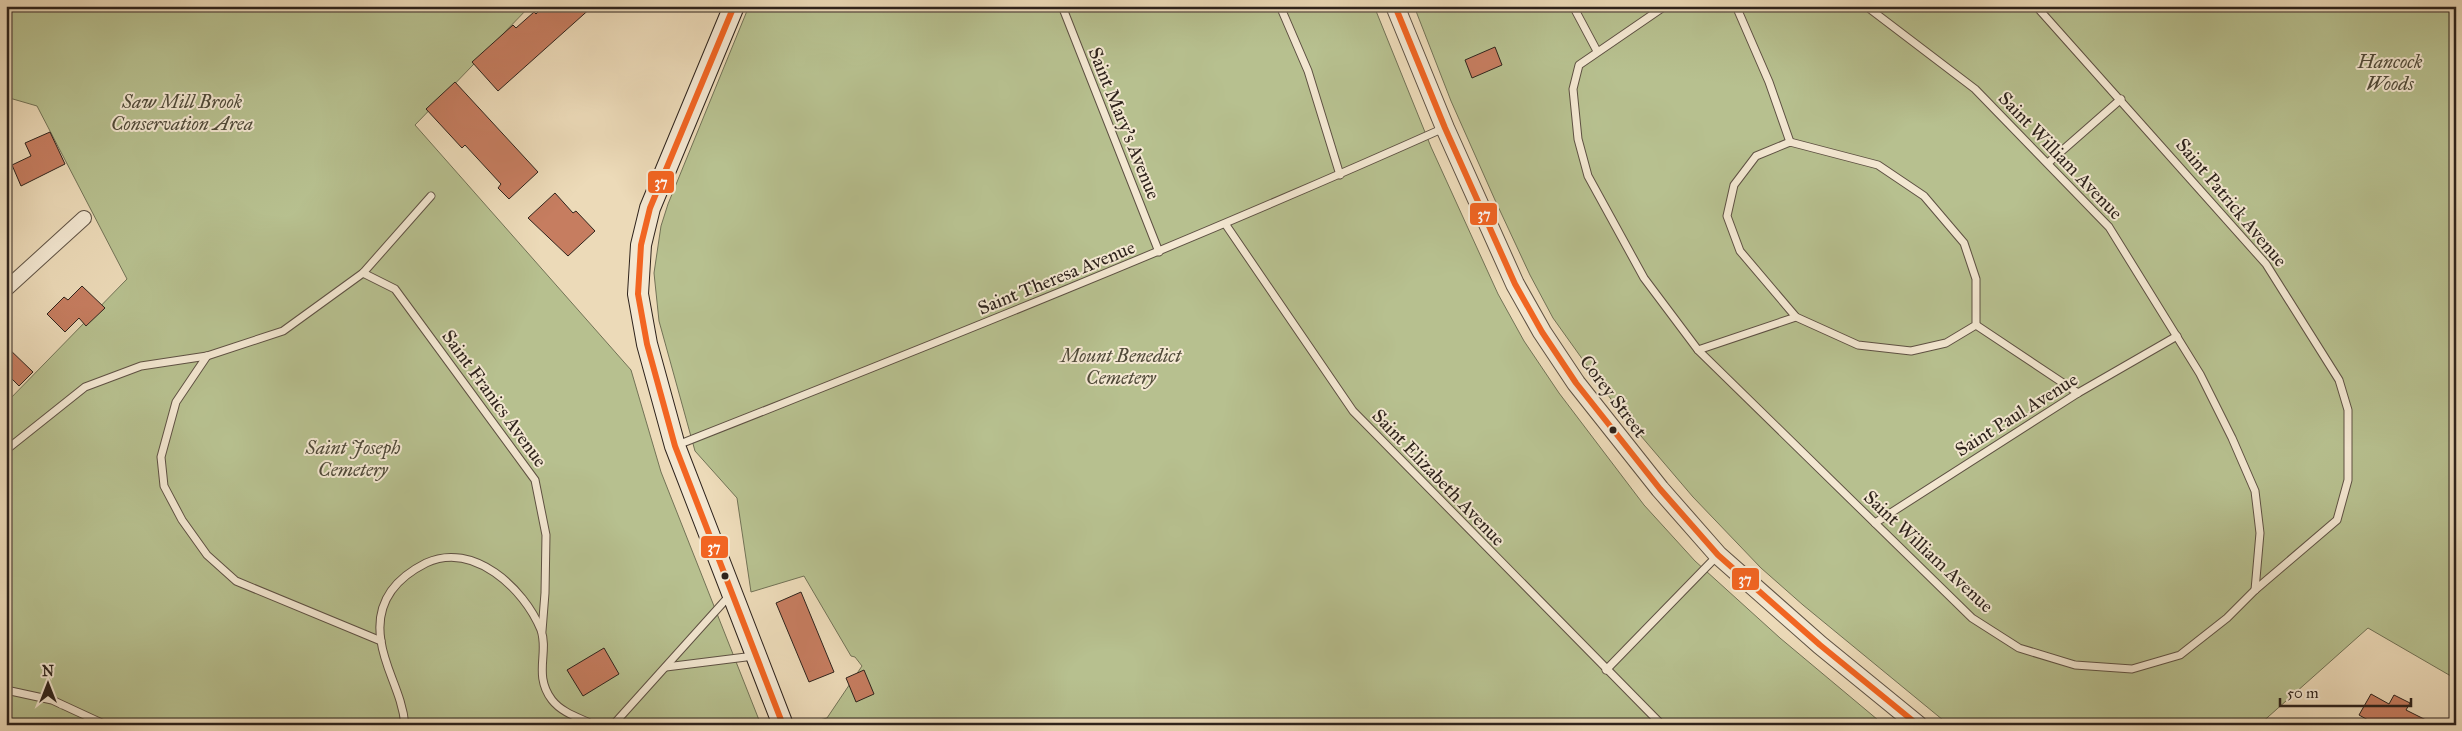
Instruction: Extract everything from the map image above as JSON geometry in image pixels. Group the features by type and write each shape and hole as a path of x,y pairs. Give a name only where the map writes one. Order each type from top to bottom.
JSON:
{"main road":[{"path":"734,6 658,185 646,221 641,246 638,282 641,319 675,446 783,725"}],"street":[{"name":"Corey Street","path":"1402,8 1445,128 1502,257 1542,332 1595,408 1665,496 1718,555 1813,639 1918,725"},
{"path":"6,289 84,218"}],"lane":[{"name":"Saint Mary's Avenue","path":"1062,6 1159,252"},
{"path":"1280,6 1308,71 1340,175"},
{"path":"1573,6 1597,51"},
{"name":"Saint William Avenue","path":"1665,6 1597,51 1580,65 1573,89 1578,139 1588,176 1644,278 1698,350 1972,618 2019,648 2075,665 2132,669 2180,655 2227,618 2255,590 2260,533 2255,491 2208,390 2109,226 1975,90 1866,6"},
{"path":"1736,6 1769,82 1790,142"},
{"name":"Saint Patrick Avenue","path":"2036,6 2122,99 2266,264 2339,380 2348,410 2348,480 2337,520 2255,590"},
{"path":"2048,162 2122,99"},
{"name":"Saint Theresa Avenue","path":"675,446 946,339 1226,225 1445,128"},
{"path":"1790,142 1878,164 1924,196 1964,243 1976,279 1976,325 1946,343 1911,350 1858,345 1796,316 1740,251 1727,216 1734,185 1756,156 1790,142"},
{"path":"6,450 85,387 141,366 207,356 283,331 363,272 431,196"},
{"name":"Saint Elizabeth Avenue","path":"1226,225 1352,411 1662,725"},
{"name":"Saint Franics Avenue","path":"363,272 395,288 535,480 546,535 542,632 543,682 552,700 566,712 594,725"},
{"path":"1698,350 1796,316"},
{"path":"1976,325 2078,393"},
{"name":"Saint Paul Avenue","path":"1875,523 2078,393 2177,336"},
{"path":"207,356 176,402 161,457 164,486 182,520 207,555 236,581 381,641"},
{"path":"1606,670 1718,555"},
{"name":"Saint Franics Avenue","path":"405,725 403,704 381,641 382,610 391,588 413,570 439,557 465,559 487,566 526,604 542,632"},
{"path":"613,725 732,593"},
{"path":"666,667 756,655"},
{"path":"6,690 52,700 106,725"}],"green space":[{"name":"Saint Joseph Cemetery","path":"6,6 530,6 415,125 631,370 661,472 761,725 6,725 6,403 127,279 37,106 6,97"},
{"name":"Mount Benedict Cemetery","path":"749,6 1374,6 1431,147 1498,294 1524,341 1559,393 1644,505 1695,561 1780,638 1884,725 802,725 827,718 862,666 855,657 851,656 804,576 751,592 737,498 695,451 659,321 654,273 661,226 668,204"},
{"name":"Hancock Woods","path":"1414,6 2456,6 2456,679 2368,628 2259,725 1949,725 1761,568 1693,497 1618,409 1553,318 1530,275 1451,101"}],"building":[{"path":"544,6 593,6 498,91 472,62 513,25 516,28"},
{"path":"1495,47 1502,65 1472,78 1465,60"},
{"path":"455,82 538,172 509,199 498,188 501,184 465,145 462,148 426,109"},
{"path":"50,132 65,164 21,186 12,165 31,156 25,143"},
{"path":"555,193 573,213 576,211 595,231 568,256 528,218"},
{"path":"82,286 105,308 86,326 79,318 65,332 47,314 64,297 68,300"},
{"path":"6,346 33,372 19,386 6,373"},
{"path":"801,592 834,672 809,682 776,603"},
{"path":"604,648 619,674 583,696 567,670"},
{"path":"864,670 874,694 856,702 846,678"},
{"path":"2371,694 2389,704 2394,695 2410,703 2406,710 2436,725 2377,725 2359,715"}],"transit line":[{"name":"37","path":"734,6 650,208 641,245 638,294 647,344 675,446 783,725"},
{"name":"37","path":"1395,6 1445,128 1515,284 1542,332 1576,383 1660,489 1718,555 1820,645 1918,725"}],"park label":[{"name":"Saw Mill Brook Conservation Area","path":"182,112"}]}
